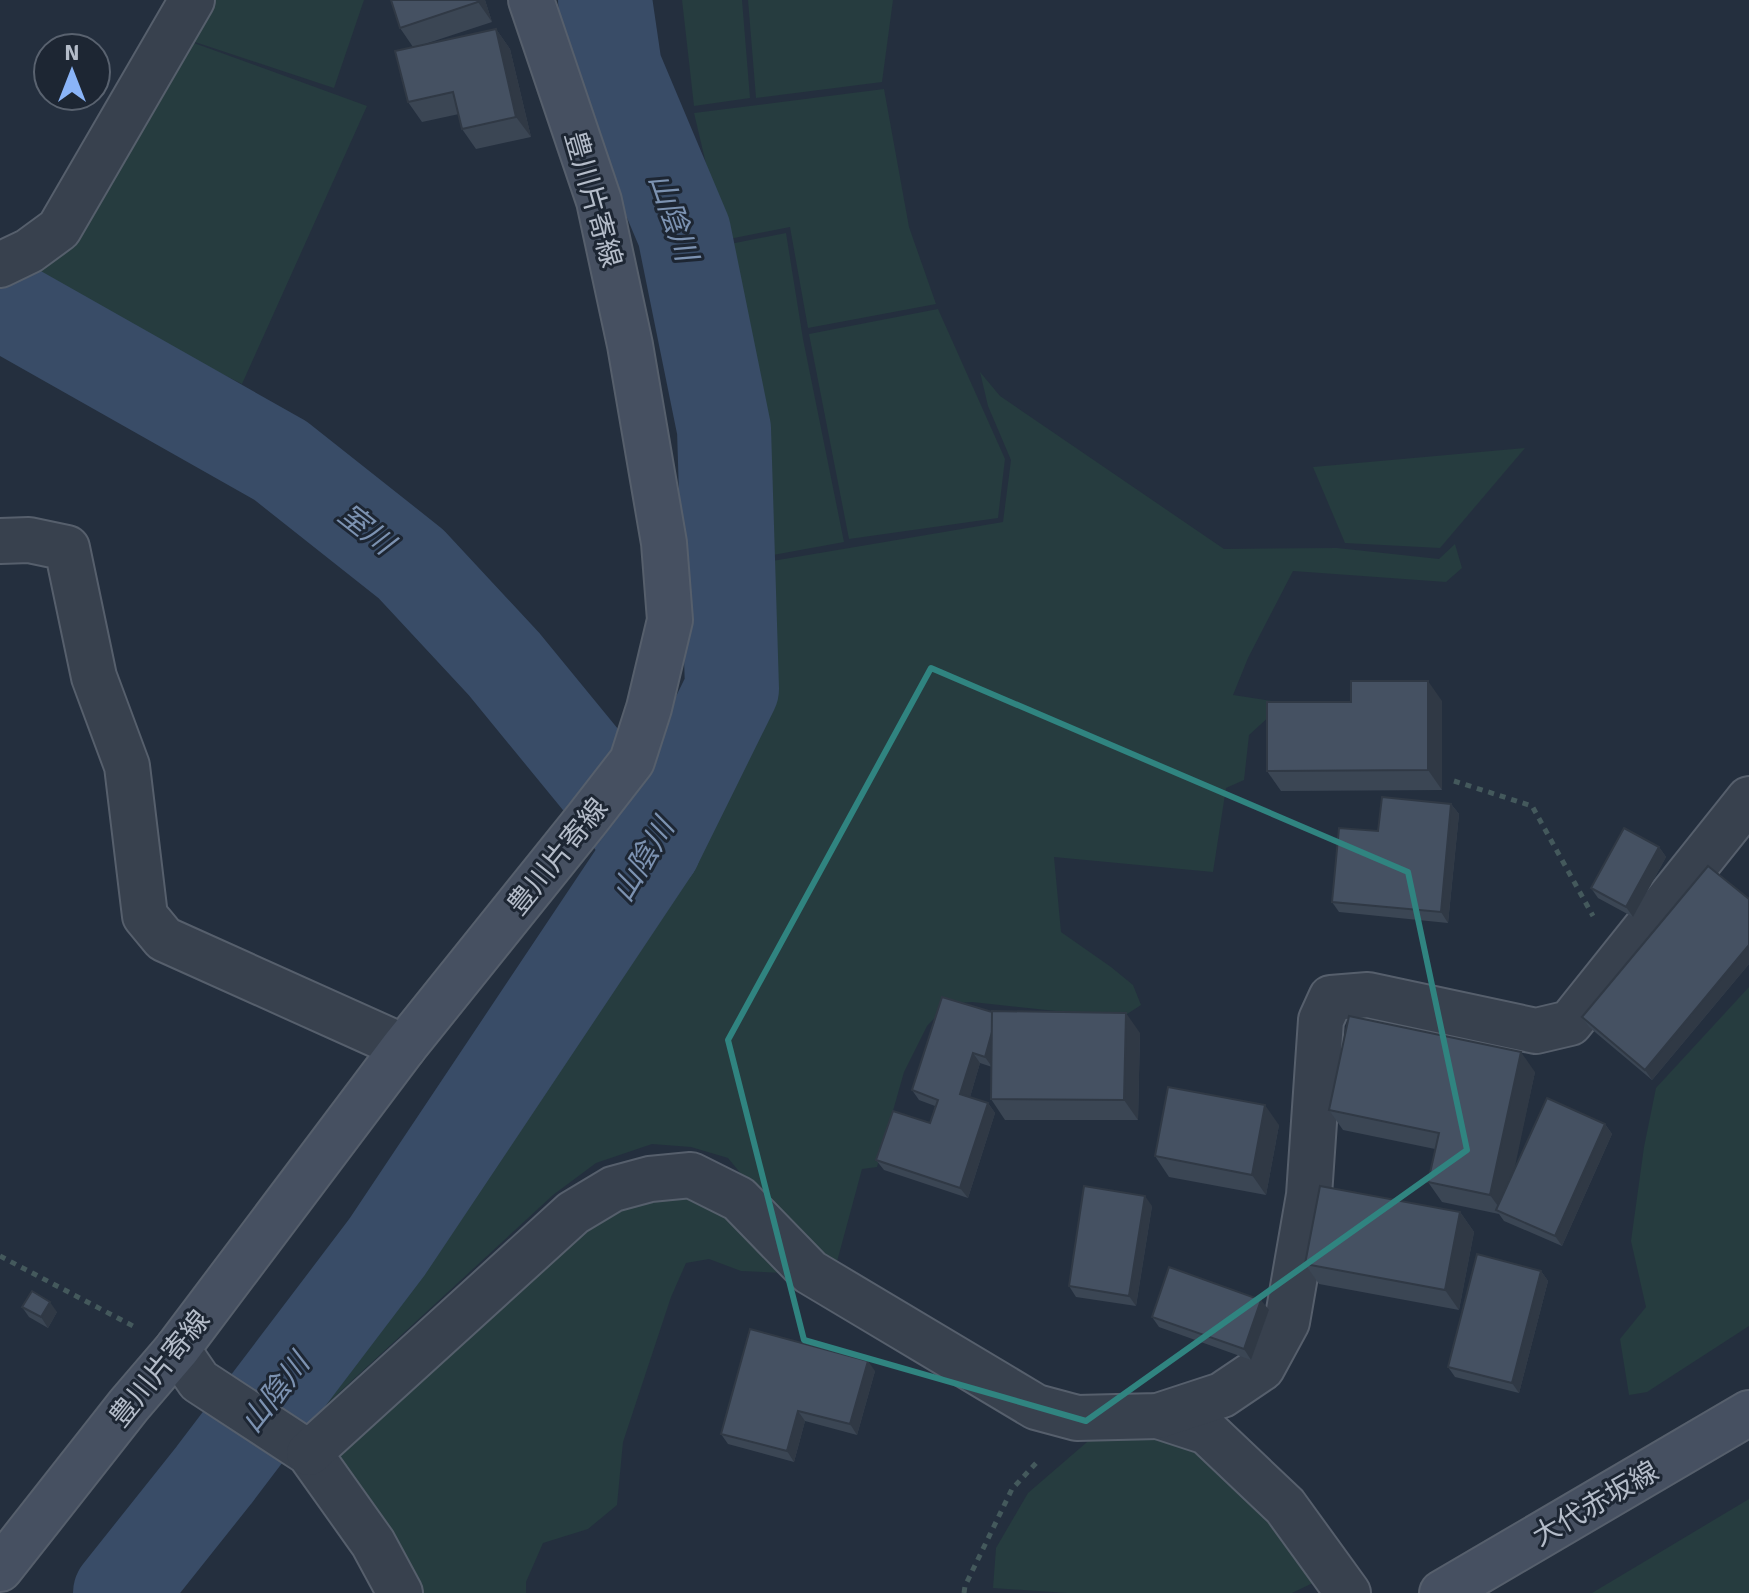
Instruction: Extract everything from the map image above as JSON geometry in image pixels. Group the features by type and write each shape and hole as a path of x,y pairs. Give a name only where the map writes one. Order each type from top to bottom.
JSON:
{"main road":[{"name":"豊川片寄線","path":"0,1569 177,1349 404,1047 632,761 649,708 670,620 664,543 630,345 599,201 531,0"},
{"name":"大代赤坂線","path":"1442,1593 1749,1413"}],"street":[{"path":"1,263 29,251 59,229 192,0"},
{"path":"0,541 29,540 67,548 94,677 127,766 145,916 164,939 404,1047"},
{"path":"301,1447 573,1213 613,1189 650,1179 691,1175 739,1199 810,1272 1036,1407 1077,1418 1158,1416 1222,1395 1262,1368 1287,1322 1309,1195 1321,1020 1331,998 1368,995 1536,1031 1570,1023 1749,799"},
{"path":"177,1349 199,1381 301,1447 373,1543 400,1593"},
{"path":"1158,1416 1207,1432 1285,1506 1348,1593"}],"path":[{"path":"1454,781 1532,806 1618,962"},
{"path":"0,1256 177,1349"},
{"path":"964,1593 1012,1489 1077,1418"}],"highlighted area":[{"path":"931,668 1408,872 1467,1150 1086,1421 804,1340 728,1040"}],"green space":[{"path":"216,0 364,0 334,88 192,41"},
{"path":"682,0 742,0 750,98 694,106"},
{"path":"748,0 893,0 882,82 756,98"},
{"path":"194,43 367,106 242,384 21,273 80,233"},
{"path":"884,89 909,227 936,304 808,328 790,227 724,240 694,113"},
{"path":"786,233 803,339 844,542 751,559 746,353 725,245"},
{"path":"938,309 1005,459 998,518 849,539 809,334"},
{"path":"980,372 1000,396 1224,549 1337,548 1439,559 1455,544 1462,568 1446,582 1293,571 1248,658 1233,695 1284,703 1249,735 1244,780 1226,788 1213,872 1054,857 1061,932 1133,985 1141,1005 1121,1018 972,1002 948,1004 927,1026 904,1072 877,1167 862,1169 835,1269 751,1186 728,1158 691,1147 652,1144 596,1163 553,1195 304,1425 299,1412 546,1059 669,866 743,698 748,645 748,565 1003,522 1011,460 988,406"},
{"path":"1525,448 1440,548 1345,543 1313,467"},
{"path":"1749,987 1749,1326 1647,1392 1629,1395 1620,1339 1646,1307 1631,1241 1656,1088"},
{"path":"667,1191 732,1208 782,1273 741,1271 709,1259 686,1263 671,1297 623,1442 617,1505 588,1529 543,1543 526,1582 526,1593 417,1593 328,1453 580,1225"},
{"path":"1094,1436 1155,1438 1209,1458 1267,1516 1319,1580 1292,1593 1067,1593 993,1588 996,1548 1028,1493"},
{"path":"1749,1499 1749,1593 1592,1593"}],"building":[{"path":"391,0 477,0 478,2 400,28"},
{"path":"496,29 516,117 462,129 453,92 408,102 395,51"},
{"path":"1351,681 1428,681 1428,770 1267,771 1267,702 1351,702"},
{"path":"1382,797 1451,804 1441,912 1332,902 1339,828 1378,831"},
{"path":"1624,828 1659,847 1626,907 1591,888"},
{"path":"1708,866 1749,899 1749,945 1645,1070 1582,1017"},
{"path":"942,997 992,1012 992,1032 985,1057 973,1053 960,1094 988,1103 960,1188 876,1160 893,1111 930,1123 938,1100 912,1090"},
{"path":"992,1011 1126,1013 1124,1100 991,1099"},
{"path":"1349,1016 1521,1052 1490,1195 1428,1182 1439,1133 1329,1110"},
{"path":"1168,1087 1265,1105 1252,1175 1155,1156"},
{"path":"1547,1098 1605,1124 1555,1236 1496,1210"},
{"path":"1084,1186 1145,1196 1129,1296 1069,1286"},
{"path":"1320,1186 1460,1212 1445,1290 1305,1264"},
{"path":"1477,1254 1541,1271 1512,1383 1448,1367"},
{"path":"1169,1267 1261,1300 1244,1349 1152,1317"},
{"path":"32,1291 50,1302 41,1317 22,1307"},
{"path":"750,1329 868,1361 850,1424 798,1411 787,1451 721,1434"}],"waterway":[{"name":"山陰川","path":"120,1593 387,1247 654,847 732,689 724,429 684,232 615,68 605,0"},
{"name":"室川","path":"0,302 281,461 411,564 504,664 654,847"}]}
